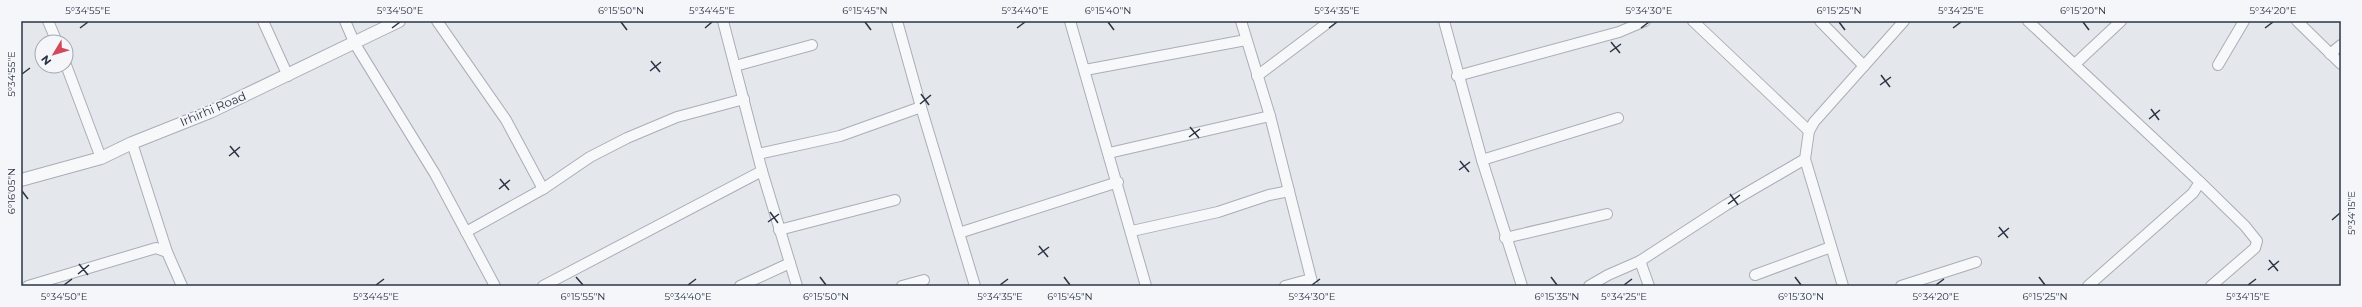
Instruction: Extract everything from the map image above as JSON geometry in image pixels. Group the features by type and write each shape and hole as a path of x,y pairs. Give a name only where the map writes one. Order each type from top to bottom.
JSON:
{"street":[{"path":"48,21 54,34"},
{"path":"263,21 288,76"},
{"path":"345,21 355,44 435,174 496,286"},
{"name":"Irhirhi Road","path":"21,180 101,158 132,142 210,112 355,44 399,21"},
{"path":"437,21 506,120 544,189"},
{"path":"724,21 762,171 797,286"},
{"path":"897,21 921,107 975,286"},
{"path":"1070,21 1118,182 1146,286"},
{"path":"1240,21 1270,116 1312,282 1285,286"},
{"path":"1257,76 1330,21"},
{"path":"1444,21 1457,76 1505,238 1522,286"},
{"path":"1457,76 1619,32 1645,21"},
{"path":"1693,21 1809,131"},
{"path":"1820,21 1864,66"},
{"path":"1843,286 1805,159 1809,131 1814,122 1904,21"},
{"path":"2028,21 2200,182 2245,226 2257,241 2255,248 2211,286"},
{"path":"2075,64 2121,21"},
{"path":"2218,65 2244,21"},
{"path":"2297,21 2341,64"},
{"path":"1085,70 1246,40"},
{"path":"735,66 812,45"},
{"path":"2330,54 2341,45"},
{"path":"69,74 101,158"},
{"path":"466,232 544,189 590,157 627,138 677,118 744,99"},
{"path":"758,154 840,136 921,107"},
{"path":"1109,153 1270,116"},
{"path":"1482,160 1618,118"},
{"path":"132,142 167,252 182,286"},
{"path":"1589,286 1608,275 1640,261 1726,205 1805,159"},
{"path":"543,286 762,171"},
{"path":"959,233 1118,182"},
{"path":"2088,286 2193,193 2200,182"},
{"path":"1132,231 1218,212 1270,195 1289,191"},
{"path":"779,230 895,200"},
{"path":"1505,238 1607,214"},
{"path":"1755,275 1831,247"},
{"path":"28,286 156,248 167,252"},
{"path":"1640,261 1649,286"},
{"path":"1901,286 1976,262"},
{"path":"740,286 790,263"},
{"path":"902,286 924,280"}]}
